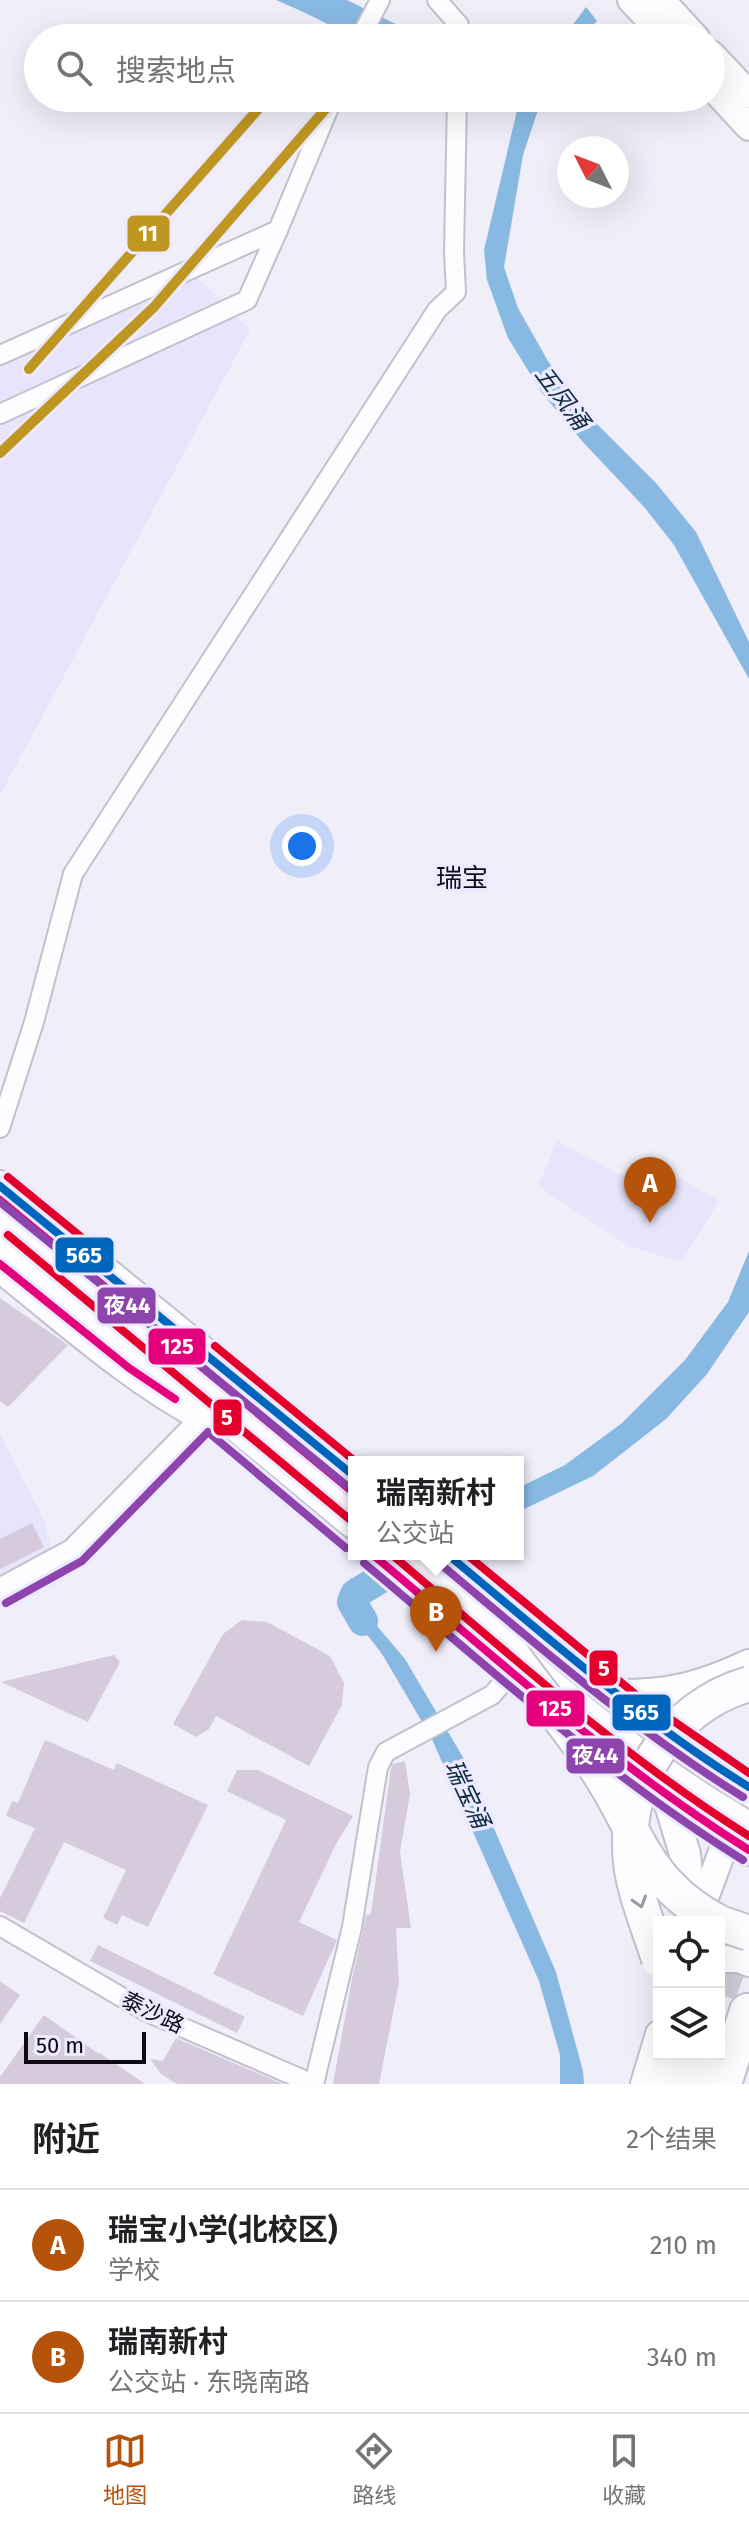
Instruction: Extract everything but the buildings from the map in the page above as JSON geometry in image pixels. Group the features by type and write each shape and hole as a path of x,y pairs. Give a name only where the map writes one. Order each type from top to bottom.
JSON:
{"highway":[{"path":"0,1200 348,1488"},
{"path":"0,1227 348,1516"},
{"path":"7,1270 129,1368 164,1393 207,1416"},
{"path":"401,1560 510,1660 741,1839"},
{"path":"435,1560 651,1738 749,1789"},
{"path":"510,1660 592,1763 654,1871 683,1900 708,1916"},
{"path":"653,1940 632,1873 630,1836 636,1795 653,1757 678,1725 717,1697 749,1684"},
{"path":"725,1924 749,1933"},
{"path":"724,2084 747,2011"},
{"path":"661,2084 667,2060"},
{"path":"691,2084 698,2060"}],"main road":[{"path":"631,0 654,24"},
{"path":"661,0 683,24"},
{"path":"725,69 749,94"},
{"path":"725,101 749,127"},
{"path":"0,1186 348,1471"},
{"path":"0,1244 348,1534"},
{"path":"0,1592 74,1552 207,1416"},
{"path":"380,1560 510,1660 609,1753 668,1798 741,1839"},
{"path":"454,1560 619,1695 684,1745 749,1789 741,1839 697,1916"},
{"path":"619,1695 660,1695 691,1688 749,1665"},
{"path":"668,1798 685,1854 693,1916"},
{"path":"725,1959 749,1963"},
{"path":"644,2084 653,2054"}],"street":[{"path":"367,24 380,0"},
{"path":"437,0 458,24"},
{"path":"0,414 247,300 327,112"},
{"path":"0,1128 34,1022 73,874 437,310 456,292 457,112"},
{"path":"0,355 278,230"},
{"path":"314,2084 352,1927 378,1767 386,1752 492,1695 510,1660"},
{"name":"泰沙路","path":"0,1926 147,2012 314,2084"}],"shaded area":[{"path":"190,270 250,330 0,795 0,355"},
{"path":"557,1141 666,1199 680,1178 719,1201 681,1262 629,1246 538,1186"},
{"path":"0,1434 45,1522 52,1553 0,1582"}],"water":[{"path":"276,0 318,0 343,10 331,24"},
{"path":"586,7 597,21 594,24 573,24"},
{"name":"五凤涌","path":"517,112 537,112 523,155 504,267 518,308 548,361 580,407 656,483 696,532 749,642 749,679 674,545 542,393 508,338 487,280 484,250"},
{"path":"749,1251 749,1312 707,1374 666,1419 593,1476 524,1509 524,1485 565,1465 622,1423 685,1360 728,1302"},
{"path":"351,1578 371,1594 361,1607 405,1659 464,1759 556,1972 584,2084 560,2084 560,2055 539,1981 431,1737 382,1654 344,1605 341,1591"}],"waterway":[{"path":"313,0 362,24"},
{"name":"瑞宝涌","path":"363,1621 352,1602 355,1594 411,1560"}],"tunnel":[{"path":"721,1988 749,1912"}],"transit line":[{"name":"11","path":"29,369 256,112"},
{"name":"11","path":"0,453 154,307 323,112"},
{"name":"5","path":"8,1177 96,1249"},
{"name":"565","path":"0,1186 348,1471"},
{"name":"125","path":"0,1200 348,1488"},
{"name":"夜44","path":"0,1202 346,1485"},
{"name":"5","path":"8,1235 348,1518"},
{"name":"125","path":"0,1264 129,1368 175,1399"},
{"name":"5","path":"215,1346 349,1456"},
{"name":"夜44","path":"6,1603 82,1561 208,1432 346,1548"},
{"name":"125","path":"379,1560 602,1746 749,1850"},
{"name":"5","path":"398,1560 610,1737 701,1805 749,1836"},
{"name":"565","path":"454,1560 631,1705 749,1787"},
{"name":"5","path":"473,1560 640,1698 749,1773"},
{"name":"夜44","path":"364,1563 595,1756 743,1860"},
{"name":"夜44","path":"445,1568 627,1717 743,1797"}],"place":[{"name":"瑞宝小学(北校区)","path":"650,1223"},
{"name":"瑞南新村","path":"436,1652"}],"district":[{"name":"瑞宝","path":"462,878"}]}
